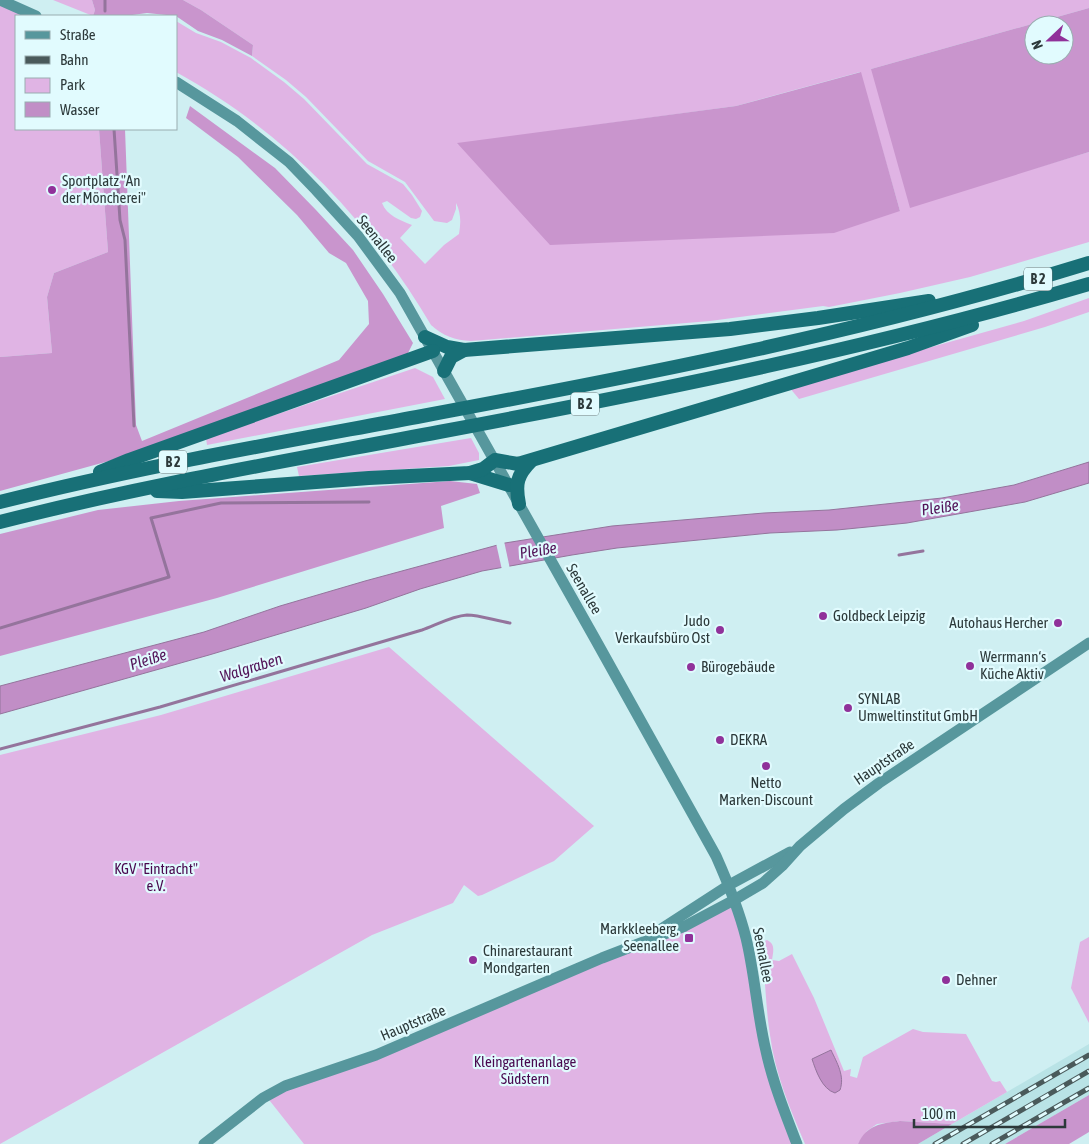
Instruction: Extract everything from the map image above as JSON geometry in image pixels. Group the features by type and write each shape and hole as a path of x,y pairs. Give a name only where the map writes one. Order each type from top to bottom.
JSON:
{"highway":[{"name":"B 2","path":"0,502 190,459 508,400 844,331 986,294 1089,263"},
{"name":"B 2","path":"0,522 194,478 725,376 939,326 1089,284"},
{"path":"425,337 447,347 464,350 730,329 986,294"},
{"path":"134,491 182,492 369,478 470,473 483,469 492,455 518,464 908,348 952,333 1033,300"},
{"path":"448,377 451,357 464,350"},
{"path":"64,486 129,460 433,351"},
{"path":"519,504 517,482 520,474 532,461"},
{"path":"470,473 509,485"}],"main road":[{"path":"0,0 34,15"},
{"name":"Seenallee","path":"178,83 259,137 288,162 340,216 400,293 699,824 729,886 748,946 759,1021 766,1051 785,1114 797,1144"},
{"name":"Hauptstraße","path":"204,1144 273,1092 376,1055 642,942 685,926 734,900 782,866 800,846 844,808 1089,643"},
{"name":"Hauptstraße","path":"642,942 729,886 800,846"}],"shaded area":[{"path":"92,0 183,0 253,45 252,56 222,40 198,31 178,17 178,15 147,13 93,15 95,10"},
{"path":"1089,8 1089,152 910,208 871,69 1024,26 1024,65 1074,65 1074,15 1064,15"},
{"path":"861,72 900,211 834,233 550,245 457,143 736,106"},
{"path":"190,106 275,168 353,250 413,343 407,355 109,461 0,491 0,357 52,353 47,297 54,273 108,252 99,130 125,130 136,425 142,441 339,360 369,324 368,301 346,263 329,253 297,215 238,157 186,118"},
{"path":"450,481 477,484 480,493 441,506 444,528 217,598 0,656 0,534 98,510 179,501"},
{"path":"1089,1044 1089,1095 1005,1144 918,1144"},
{"path":"1089,1095 1089,1132 1069,1144 1005,1144"},
{"path":"900,1121 952,1124 918,1144 858,1144 865,1133 875,1126"}],"green space":[{"name":"Sportplatz \"An der Möncherei\"","path":"0,0 34,15 15,15 15,130 99,130 108,252 54,273 47,297 52,353 0,357"},
{"path":"53,0 92,0 95,10 93,15"},
{"path":"183,0 1089,0 1089,8 1064,15 1024,15 1024,26 871,69 1009,176 1089,152 1089,242 970,277 829,307 823,306 710,321 471,341 460,340 445,335 431,325 407,286 380,249 352,214 321,181 288,150 253,122 178,73 178,22 196,33 221,42 251,58 304,99 367,164 403,184 422,211 420,217 416,219 411,218 387,201 382,203 391,214 412,225 400,238 425,264 444,245 459,234 460,218 456,203 452,220 447,223 434,221 405,182 368,161 306,97 252,56 253,45","holes":["860,72 900,211 457,144 736,106"]},
{"path":"1089,298 1089,312 1045,327 799,399 789,387 1024,321"},
{"path":"415,368 433,377 445,399 207,445 206,438"},
{"path":"471,438 479,453 479,460 449,466 299,476 297,467"},
{"name":"KGV \"Eintracht\" e.V.","path":"389,647 594,826 554,861 482,895 478,896 464,885 453,903 372,935 0,1144 0,755 161,715"},
{"name":"Kleingartenanlage Südstern","path":"734,900 759,1021 797,1144 304,1144 266,1096 376,1055"},
{"path":"1089,937 1089,1023 1071,988 1080,942"},
{"path":"767,940 773,946 772,960 779,961 792,954 814,998 844,1071 851,1069 850,1076 857,1078 863,1057 913,1029 923,1032 966,1034 992,1081 1000,1081 1007,1092 952,1124 900,1121 877,1124 867,1131 858,1144 805,1144 784,1091 772,1049 760,943"}],"water":[{"name":"Pleiße","path":"1089,462 1089,483 1025,502 907,523 837,530 770,533 617,548 482,571 209,655 0,714 0,686 204,632 280,606 505,543 612,526 764,513 829,510 942,498 1014,485"},
{"path":"831,1050 840,1070 842,1080 840,1090 835,1093 823,1084 812,1059"}],"pier":[{"path":"504,541 510,569 502,570 496,543"}],"waterway":[{"path":"105,0 105,11"},
{"path":"114,130 120,220 125,240 134,426"},
{"path":"0,628 169,577 151,518 221,503 369,502"},
{"name":"Walgraben","path":"899,555 923,551"},
{"name":"Walgraben","path":"0,749 160,707 422,630 456,617 472,615 510,623"}],"railway":[{"path":"935,1144 1089,1055"},
{"path":"963,1144 1089,1071"},
{"path":"992,1144 1089,1088"}],"place":[{"name":"Sportplatz \"An der Möncherei\"","path":"52,190"},
{"name":"Goldbeck Leipzig","path":"823,616"},
{"name":"Autohaus Hercher","path":"1058,623"},
{"name":"Judo Verkaufsbüro Ost","path":"720,630"},
{"name":"Werrmann‘s Küche Aktiv","path":"970,666"},
{"name":"Bürogebäude","path":"691,667"},
{"name":"SYNLAB Umweltinstitut GmbH","path":"848,708"},
{"name":"DEKRA","path":"720,740"},
{"name":"Netto Marken-Discount","path":"766,766"},
{"name":"Markkleeberg, Seenallee","path":"689,938"},
{"name":"Chinarestaurant Mondgarten","path":"473,960"},
{"name":"Dehner","path":"946,980"}]}
